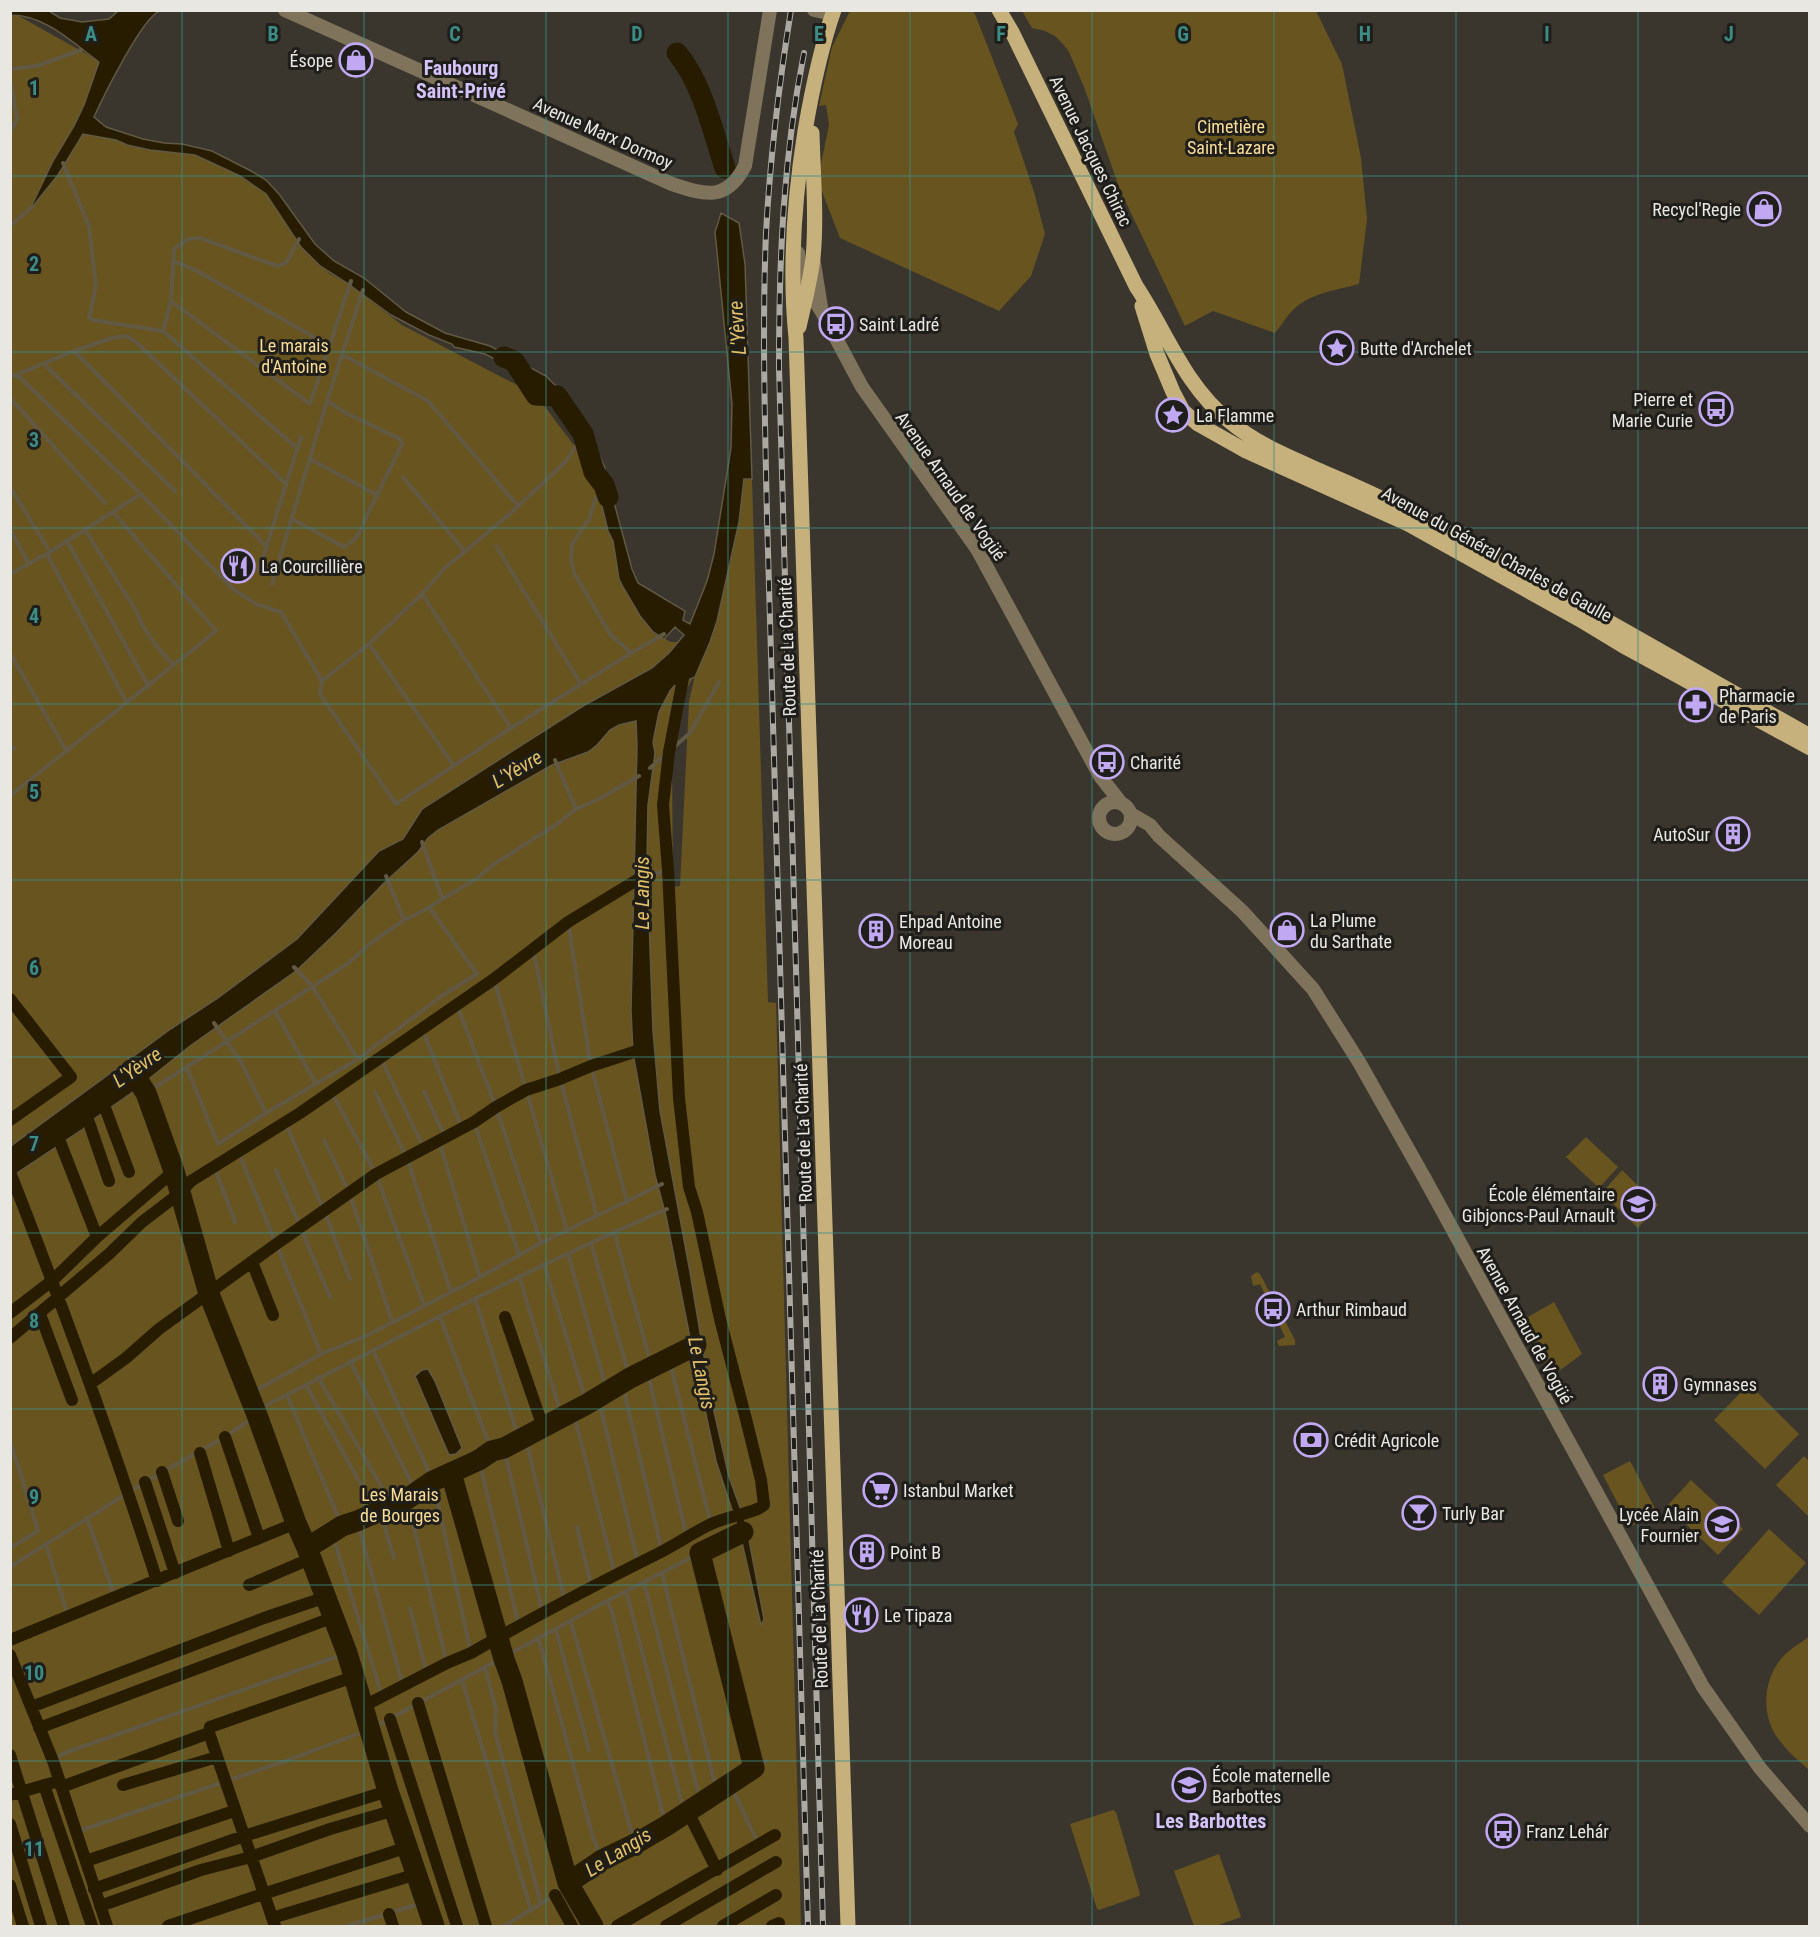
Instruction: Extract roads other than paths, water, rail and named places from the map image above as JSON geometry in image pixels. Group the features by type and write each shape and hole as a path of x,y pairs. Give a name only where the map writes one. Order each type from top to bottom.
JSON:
{"main road":[{"name":"Avenue Jacques Chirac","path":"991,10 1012,32"},
{"name":"Avenue Jacques Chirac","path":"999,10 1012,32 1136,286 1153,311 1190,379 1208,402"},
{"name":"Route de La Charité","path":"834,12 820,56 802,152 796,203 793,303 796,338 848,1926"},
{"name":"Route de La Charité","path":"796,338 808,290 813,257 811,97"},
{"name":"Avenue Jacques Chirac","path":"1136,286 1157,354 1173,392"},
{"name":"Avenue du Général Charles de Gaulle","path":"1173,392 1183,411 1198,424 1223,439 1408,524 1809,748"},
{"name":"Avenue du Général Charles de Gaulle","path":"1208,402 1226,420 1251,438 1413,513 1809,736"}],"street":[{"name":"Avenue Marx Dormoy","path":"285,10 672,184 699,192 719,191 727,188 740,175 745,166 770,10"},
{"path":"814,10 834,12"},
{"name":"Avenue Arnaud de Vogüé","path":"802,152 802,203 798,259 802,279 870,399 977,549 1100,776 1121,803 1128,807 1130,820 1119,834 1107,831 1099,819 1105,798 1100,776"},
{"path":"813,257 822,312"},
{"path":"1104,806 1115,801 1121,803"},
{"name":"Avenue Arnaud de Vogüé","path":"1130,820 1159,836 1242,911 1313,989 1362,1067 1425,1179 1703,1687 1760,1768 1809,1826"}],"water":[{"path":"11,10 49,11 60,18 82,22 109,19 118,11 160,11 153,16 134,41 94,117 106,127 143,139 212,151 253,172 266,180 279,194 315,244 334,261 364,278 406,312 445,333 490,346 546,376 567,397 593,441 605,468 608,486 638,583 685,611 683,620 690,624 707,581 714,554 731,448 732,404 715,232 721,213 739,223 745,264 752,479 744,479 739,522 717,621 710,642 695,677 674,686 659,712 653,742 655,753 648,805 647,863 653,1031 660,1111 711,1398 729,1477 746,1524 764,1619 761,1625 740,1534 716,1461 666,1216 655,1175 633,1053 631,1011 636,721 619,725 610,730 588,752 552,765 438,830 296,971 190,1046 83,1129 11,1177 11,1146 297,939 379,851 403,839 422,809 583,706 652,668 684,635 675,627 664,639 653,632 640,616 623,587 619,579 613,541 608,531 592,465 554,399 532,380 499,361 485,354 454,347 391,315 320,266 301,247 266,194 240,176 195,155 150,150 116,140 83,134 58,175 29,211 84,105 99,62 58,31 35,20 11,15"},
{"path":"428,1369 462,1448 456,1454 449,1455 415,1376 422,1370"}],"waterway":[{"path":"10,69 37,66 81,50"},
{"name":"L'Yèvre","path":"677,53 686,65 700,93 725,168"},
{"path":"10,77 17,119 10,133"},
{"path":"63,163 89,226 96,286 89,318 163,331 298,449"},
{"path":"10,226 32,207"},
{"path":"163,331 171,301 174,249 188,239 200,238 277,266 286,263 299,239"},
{"path":"174,261 197,271 330,346"},
{"path":"171,301 310,404 351,281"},
{"path":"272,584 363,290"},
{"path":"16,375 74,351 112,338 126,336 136,342 286,484"},
{"path":"74,351 267,547"},
{"path":"343,355 428,401 518,506"},
{"path":"504,357 514,361 536,395 557,396 583,434 594,472 604,485 608,497"},
{"path":"44,364 175,491"},
{"path":"10,374 19,377 141,494 233,589 256,604 281,612 322,681 320,694 396,804 511,728"},
{"path":"10,398 105,503"},
{"path":"292,519 344,547 356,538 402,444 400,439 346,413 327,401"},
{"path":"259,570 301,437"},
{"path":"322,681 369,644 422,594 445,568 512,512 565,462 581,438"},
{"path":"310,459 377,495"},
{"path":"403,477 465,552"},
{"path":"10,487 50,552"},
{"path":"602,489 596,498 589,519 572,544 571,558 574,573 610,634 631,653"},
{"path":"10,574 50,552 141,494"},
{"path":"10,796 216,631 113,512"},
{"path":"10,529 29,564"},
{"path":"85,530 137,612 148,634 173,665"},
{"path":"67,541 149,687"},
{"path":"496,546 581,684"},
{"path":"47,554 127,703"},
{"path":"422,594 511,728 664,634"},
{"path":"369,644 454,766"},
{"path":"10,653 67,752"},
{"path":"362,1707 471,1653 709,1525 764,1505 761,1480 720,1319 697,1212 689,1187 679,1098 663,805 669,752 685,668"},
{"path":"650,768 690,733 719,682"},
{"path":"10,744 14,749"},
{"path":"555,760 576,809"},
{"path":"146,1093 346,965 371,943 404,920 476,879 576,809 599,799 639,776"},
{"path":"422,842 442,898"},
{"path":"643,878 668,870"},
{"path":"386,876 404,920"},
{"path":"10,1338 109,1254 142,1222 180,1193 191,1181 300,1113 494,979 568,922 640,878"},
{"path":"187,1068 218,1144 358,1059 443,995 477,974 429,907"},
{"path":"568,922 591,1066 627,1202"},
{"path":"533,949 560,1079 597,1216"},
{"path":"294,967 312,986 358,1059"},
{"path":"494,979 567,1231"},
{"path":"10,999 71,1077 10,1120"},
{"path":"457,1005 496,1107 541,1243"},
{"path":"275,1011 316,1084"},
{"path":"214,1023 241,1062 266,1113"},
{"path":"422,1029 462,1128"},
{"path":"90,1384 126,1358 159,1329 376,1174 474,1122 526,1090 643,1049"},
{"path":"381,1059 424,1148"},
{"path":"131,1070 146,1093 174,1171 209,1294 347,1653 388,1791 434,1926"},
{"path":"331,1091 376,1174 424,1305"},
{"path":"424,1091 445,1137"},
{"path":"375,1092 407,1158 451,1292"},
{"path":"101,1097 129,1172"},
{"path":"84,1108 109,1181"},
{"path":"285,1122 324,1210 350,1279"},
{"path":"474,1122 519,1255"},
{"path":"55,1129 97,1237 174,1171"},
{"path":"324,1140 349,1192 392,1321"},
{"path":"439,1141 480,1277"},
{"path":"238,1151 321,1354"},
{"path":"214,1166 235,1222"},
{"path":"276,1170 330,1297"},
{"path":"10,1172 87,1375 157,1581"},
{"path":"248,1395 321,1354 368,1335 541,1243 662,1184"},
{"path":"10,1567 145,1482 225,1437 257,1415 263,1407 514,1280 667,1209"},
{"path":"614,1232 652,1367"},
{"path":"10,1313 53,1280 97,1237"},
{"path":"591,1243 630,1378"},
{"path":"568,1254 607,1391"},
{"path":"252,1262 273,1315"},
{"path":"544,1264 587,1404"},
{"path":"519,1276 562,1417"},
{"path":"475,1298 519,1439"},
{"path":"40,1314 72,1400"},
{"path":"440,1317 492,1451"},
{"path":"505,1317 543,1427"},
{"path":"307,1548 342,1526 407,1499 433,1481 479,1460 492,1451 504,1448 587,1404 630,1378 696,1345"},
{"path":"373,1350 433,1481 471,1653"},
{"path":"669,1359 711,1524"},
{"path":"350,1361 416,1492"},
{"path":"647,1370 687,1538"},
{"path":"318,1377 392,1505"},
{"path":"622,1383 662,1551"},
{"path":"306,1385 371,1503 380,1511 394,1558"},
{"path":"287,1395 342,1526"},
{"path":"598,1397 638,1562"},
{"path":"573,1411 615,1574"},
{"path":"525,1436 565,1601"},
{"path":"225,1437 259,1538"},
{"path":"10,1440 38,1531 10,1548"},
{"path":"504,1448 543,1614"},
{"path":"200,1453 229,1551"},
{"path":"479,1460 519,1626"},
{"path":"162,1472 178,1521"},
{"path":"451,1473 568,1883 593,1926"},
{"path":"145,1482 175,1573"},
{"path":"407,1499 447,1663"},
{"path":"87,1518 115,1597"},
{"path":"357,1521 403,1686"},
{"path":"10,1640 296,1523"},
{"path":"577,1527 592,1588"},
{"name":"Le Langis","path":"568,1883 602,1860 666,1826 754,1768 700,1553 743,1532"},
{"path":"332,1533 382,1696"},
{"path":"46,1544 68,1616"},
{"path":"76,1832 291,1759 371,1729 700,1553"},
{"path":"249,1585 312,1558"},
{"path":"662,1573 717,1792"},
{"path":"644,1582 701,1803"},
{"path":"626,1591 685,1814"},
{"path":"31,1707 264,1618 326,1597"},
{"path":"607,1601 612,1612 666,1826"},
{"path":"410,1608 427,1674"},
{"path":"39,1728 334,1617"},
{"path":"571,1622 635,1844"},
{"path":"556,1630 589,1750"},
{"path":"539,1640 593,1837 602,1860"},
{"path":"53,1761 62,1754 347,1653"},
{"path":"10,1655 53,1761 107,1926"},
{"path":"485,1668 496,1709 495,1732 541,1904"},
{"path":"61,1787 209,1733 210,1727 353,1677"},
{"path":"462,1680 531,1910"},
{"path":"418,1703 486,1926"},
{"path":"390,1719 457,1926"},
{"path":"209,1733 275,1926"},
{"path":"10,1755 64,1926"},
{"path":"123,1785 217,1757"},
{"path":"754,1768 767,1761"},
{"path":"10,1795 52,1783"},
{"path":"730,1784 759,1845"},
{"path":"44,1785 92,1926"},
{"path":"94,1889 244,1836 388,1791"},
{"path":"100,1906 201,1870 251,1857 330,1829 395,1810"},
{"path":"86,1861 234,1811"},
{"path":"688,1812 717,1870"},
{"path":"10,1824 41,1926"},
{"path":"617,1926 775,1835"},
{"path":"168,1926 408,1847"},
{"path":"666,1926 776,1862"},
{"path":"272,1918 417,1874"},
{"path":"504,1926 555,1895 568,1883"},
{"path":"10,1885 23,1926"},
{"path":"555,1895 572,1926"},
{"path":"723,1926 776,1895"},
{"path":"347,1926 426,1902"},
{"path":"389,1914 393,1926"},
{"path":"772,1926 779,1923"}],"railway":[{"path":"791,10 768,205 764,375 808,1926"},
{"path":"804,53 787,170 780,287 779,367 823,1926"}],"place":[{"name":"Ésope","path":"356,60"},
{"name":"Recycl'Regie","path":"1764,209"},
{"name":"Saint Ladré","path":"836,324"},
{"name":"Butte d'Archelet","path":"1337,348"},
{"name":"Pierre et Marie Curie","path":"1716,409"},
{"name":"La Flamme","path":"1173,415"},
{"name":"La Courcillière","path":"238,566"},
{"name":"Pharmacie de Paris","path":"1696,705"},
{"name":"Charité","path":"1107,762"},
{"name":"AutoSur","path":"1733,834"},
{"name":"La Plume du Sarthate","path":"1287,930"},
{"name":"Ehpad Antoine Moreau","path":"876,931"},
{"name":"École élémentaire Gibjoncs-Paul Arnault","path":"1638,1204"},
{"name":"Arthur Rimbaud","path":"1273,1309"},
{"name":"Gymnases","path":"1660,1384"},
{"name":"Crédit Agricole","path":"1311,1440"},
{"name":"Istanbul Market","path":"880,1490"},
{"name":"Turly Bar","path":"1419,1513"},
{"name":"Lycée Alain Fournier","path":"1722,1524"},
{"name":"Point B","path":"867,1552"},
{"name":"Le Tipaza","path":"861,1615"},
{"name":"École maternelle Barbottes","path":"1189,1785"},
{"name":"Franz Lehár","path":"1503,1831"}],"district":[{"name":"Faubourg Saint-Privé","path":"461,80"},
{"name":"Les Barbottes","path":"1211,1821"}],"park label":[{"name":"Cimetière Saint-Lazare","path":"1231,136"},
{"name":"Le marais d'Antoine","path":"294,355"},
{"name":"Les Marais de Bourges","path":"400,1504"}]}
